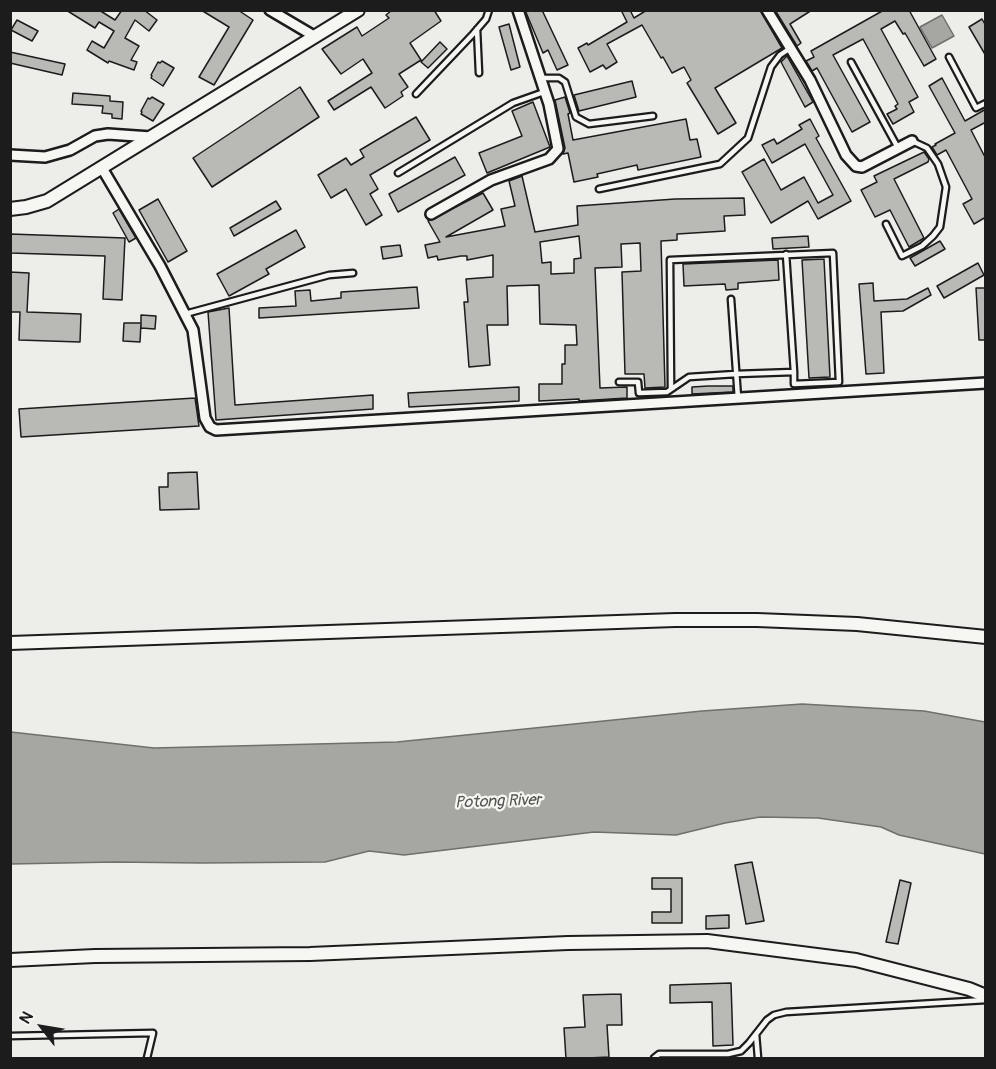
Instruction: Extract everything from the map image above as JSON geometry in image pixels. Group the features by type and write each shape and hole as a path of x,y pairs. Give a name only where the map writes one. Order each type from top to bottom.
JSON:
{"street":[{"path":"270,10 314,36"},
{"path":"10,208 26,207 47,201 357,10"},
{"path":"431,214 491,180 549,159 556,154 557,141 518,10"},
{"path":"767,10 810,80 846,155 856,166 862,166 912,141"},
{"path":"10,156 45,157 70,150 95,136 108,134 151,137"},
{"path":"102,168 143,237 195,336 205,418 210,426 216,429 986,383"},
{"path":"10,643 686,620 857,624 986,637"},
{"path":"10,960 95,956 310,954 568,943 706,941 856,960 928,977 986,996"}],"lane":[{"path":"416,94 486,19 489,10"},
{"path":"477,29 479,73"},
{"path":"599,189 720,164 748,138 771,67 780,55 789,49"},
{"path":"949,57 976,108 986,103"},
{"path":"850,62 898,148"},
{"path":"540,78 559,78 565,82 576,117 589,124 653,116"},
{"path":"398,173 513,103 544,92"},
{"path":"886,224 902,256 922,246 940,227 946,187 938,164 927,148 912,141"},
{"path":"671,388 670,260 786,254 832,253 839,382 794,384 786,254"},
{"path":"185,314 329,275 353,273"},
{"path":"731,299 738,398"},
{"path":"619,382 638,382 639,393 667,392 689,377 794,372"},
{"path":"654,1059 659,1054 728,1054 741,1051 767,1020 774,1015 786,1012 986,1000"},
{"path":"10,1036 153,1034 147,1059"},
{"path":"756,1034 758,1059"}],"water":[{"path":"942,15 954,36 932,48 920,27"},
{"name":"Potong River","path":"802,704 924,711 985,722 985,854 899,835 881,827 818,818 760,817 676,835 594,832 404,855 369,851 325,862 11,864 11,732 154,748 397,742 702,711"}],"building":[{"path":"66,10 99,10 115,20 122,10 144,10 157,20 149,31 135,20 125,38 139,46 131,60 137,62 134,70 109,61 108,63 87,50 92,41 104,48 114,31 99,22 95,28"},
{"path":"201,10 238,10 253,20 214,85 199,77 229,27"},
{"path":"392,10 434,10 441,21 410,43 421,60 399,74 408,87 401,92 403,96 385,108 371,87 334,110 328,101 372,73 363,59 341,74 322,49 357,27 362,36 389,18 386,15"},
{"path":"525,10 542,10 568,65 557,70 548,50 543,53"},
{"path":"621,10 630,10 634,18 647,10 760,10 782,48 715,88 736,123 718,134 687,83 691,80 684,67 672,73 642,25 607,44 617,62 606,69 603,65 590,72 578,48 587,43 588,45 627,22"},
{"path":"775,10 812,10 790,24 801,43 797,46"},
{"path":"884,10 909,10 936,59 924,66 905,33 903,34 895,21 881,29 918,97 909,102 914,112 893,124 887,114 897,109 895,106 898,104 863,39 833,55 870,122 852,132 817,68 812,71 806,61 814,57 811,51"},
{"path":"982,19 986,26 986,56 969,27"},
{"path":"17,20 38,31 32,41 11,30"},
{"path":"509,24 520,67 511,70 499,27"},
{"path":"440,42 447,49 428,68 421,62"},
{"path":"10,52 65,64 62,75 10,63"},
{"path":"787,56 813,102 805,107 781,62"},
{"path":"162,61 174,68 163,86 151,78 158,62"},
{"path":"942,78 965,121 986,109 986,122 971,130 986,159 986,217 974,224 963,204 972,199 946,150 937,155 932,147 955,133 929,86"},
{"path":"632,81 636,97 579,111 574,95"},
{"path":"300,87 319,117 212,187 193,158"},
{"path":"73,93 110,96 110,101 123,102 122,119 112,118 112,114 102,113 103,106 72,104"},
{"path":"152,97 164,104 153,121 141,114 148,98"},
{"path":"565,97 570,113 568,114 573,140 686,119 690,140 697,139 701,157 638,170 637,165 574,182 568,153 563,154 565,148 555,100"},
{"path":"533,102 550,147 487,173 479,153 522,136 512,111"},
{"path":"416,117 430,140 370,175 378,189 370,194 382,215 366,225 346,189 331,198 318,175 346,158 351,165 364,157 360,150"},
{"path":"810,119 819,136 816,138 851,201 818,219 808,201 771,223 742,172 764,159 781,190 804,177 818,203 833,195 805,144 772,163 762,145 774,139 777,144 802,129 799,125"},
{"path":"924,152 929,159 928,162 894,179 924,238 909,247 890,210 875,217 861,190 877,182 874,176"},
{"path":"455,157 465,175 398,212 389,194"},
{"path":"522,176 535,232 578,225 577,206 675,199 744,198 745,215 724,216 725,231 677,234 677,240 661,241 665,387 645,388 644,374 625,374 622,272 641,271 640,243 621,244 622,267 595,268 600,388 627,387 627,398 539,401 539,384 562,384 565,345 577,345 576,325 540,324 539,285 507,286 508,325 487,325 490,365 469,367 464,302 468,302 466,279 493,277 493,255 467,260 467,256 438,260 437,256 428,258 425,245 440,242 428,221 483,193 493,210 446,237 505,226 501,209 515,206 509,181","holes":["579,236 581,258 574,259 574,273 551,274 551,262 542,263 540,242"]},
{"path":"158,199 187,251 168,262 139,210"},
{"path":"276,201 281,209 234,236 230,228"},
{"path":"119,209 136,238 129,242 113,213"},
{"path":"296,230 305,247 266,269 269,274 229,296 217,274"},
{"path":"10,234 125,238 122,300 103,299 105,256 10,253"},
{"path":"808,236 809,247 773,249 772,238"},
{"path":"940,241 945,249 915,266 910,258"},
{"path":"400,245 402,256 383,259 381,247"},
{"path":"824,259 830,377 809,378 802,260"},
{"path":"778,260 779,280 738,283 738,289 726,290 725,284 684,286 683,264"},
{"path":"978,263 984,275 944,298 937,286"},
{"path":"10,272 29,273 27,312 81,314 80,342 19,340 20,312 10,312"},
{"path":"873,283 874,301 907,299 928,288 931,295 903,311 881,312 884,373 866,374 859,284"},
{"path":"417,287 419,308 259,318 259,308 296,306 295,291 310,290 311,301 341,298 341,292"},
{"path":"976,288 986,288 986,340 979,340"},
{"path":"229,308 235,405 373,395 373,409 216,420 208,312"},
{"path":"141,315 156,316 155,329 141,328"},
{"path":"124,323 141,323 140,342 123,341"},
{"path":"733,386 733,392 692,394 692,387"},
{"path":"519,387 519,401 409,407 408,393"},
{"path":"195,398 199,426 21,437 19,409"},
{"path":"197,472 199,509 160,510 159,487 168,487 168,473"},
{"path":"752,862 764,921 746,924 735,865"},
{"path":"652,878 682,878 682,923 652,923 652,912 671,912 671,889 652,889"},
{"path":"900,880 911,883 898,944 886,942"},
{"path":"729,915 729,928 706,929 706,916"},
{"path":"731,983 733,1045 713,1046 712,1002 670,1003 670,985"},
{"path":"621,994 622,1025 607,1025 609,1057 566,1059 564,1028 585,1027 583,995"}]}
